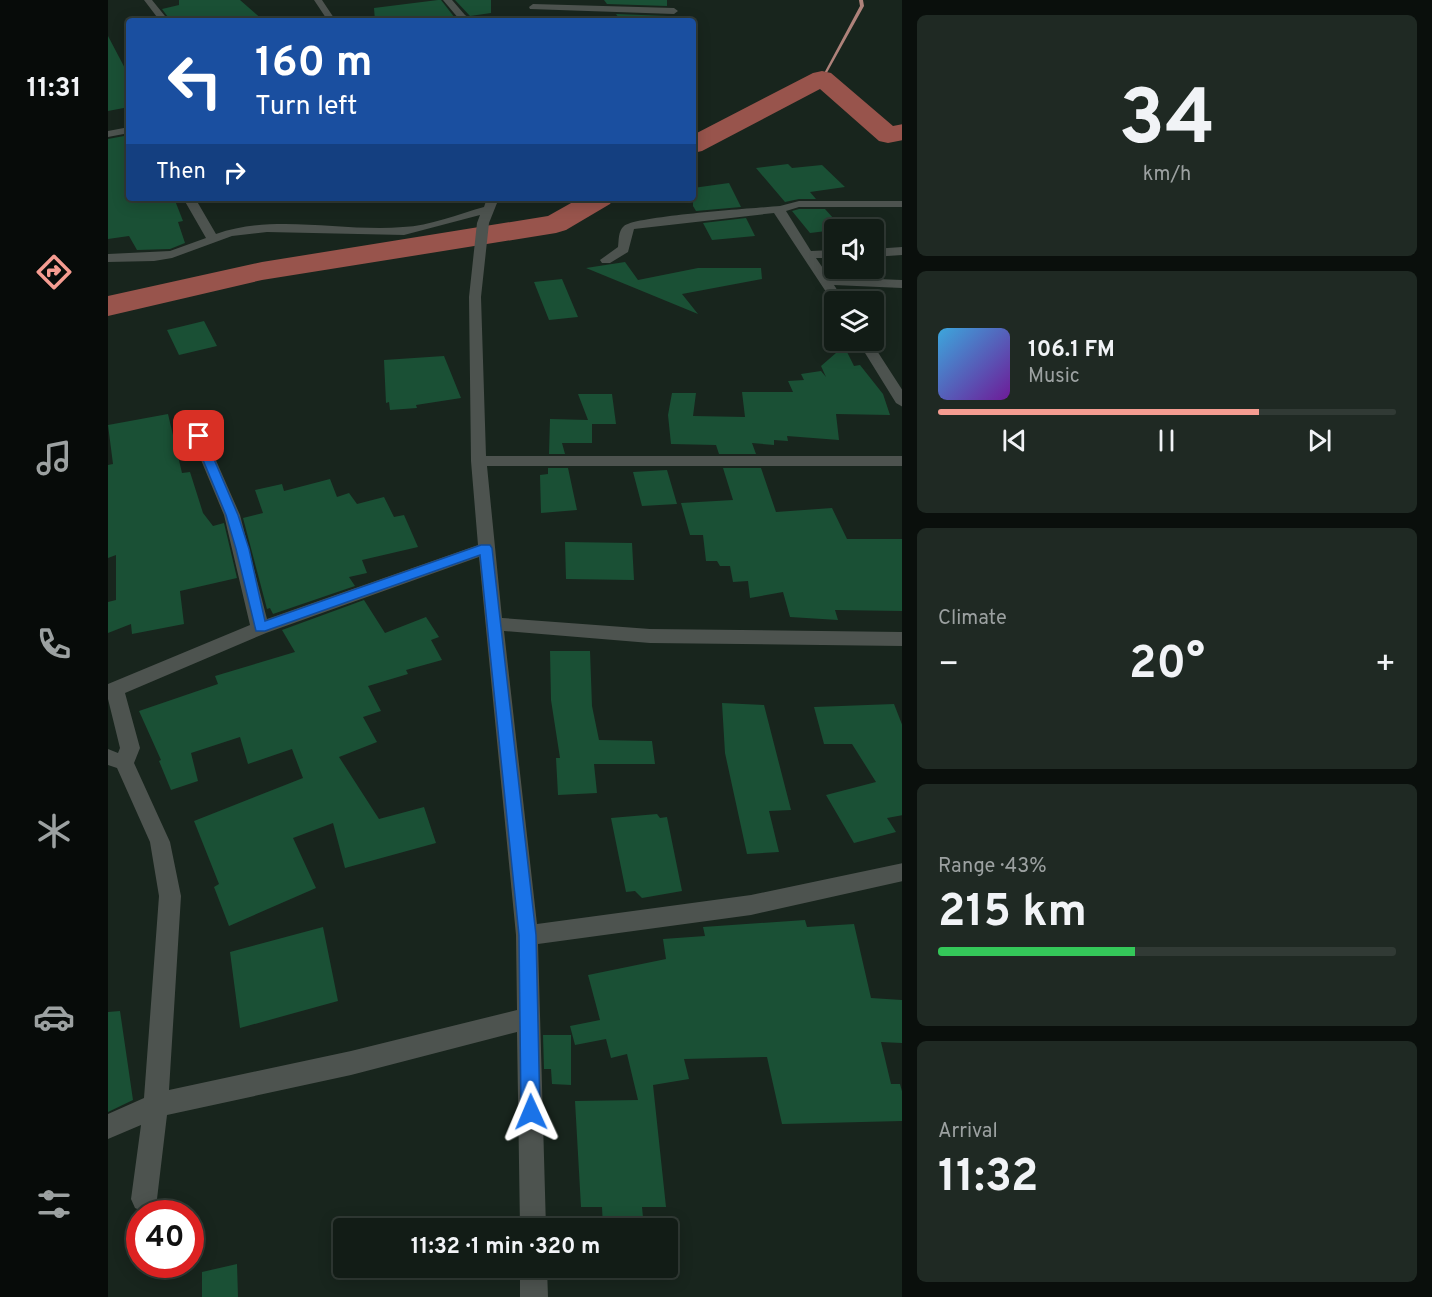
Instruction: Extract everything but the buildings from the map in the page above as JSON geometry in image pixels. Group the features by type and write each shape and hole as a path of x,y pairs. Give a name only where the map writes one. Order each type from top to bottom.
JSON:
{"street":[{"path":"148,0 163,18"},
{"path":"318,0 330,18"},
{"path":"447,0 464,18"},
{"path":"674,0 675,18"},
{"path":"533,4 674,11"},
{"path":"108,134 126,131"},
{"path":"191,201 212,238"},
{"path":"108,258 154,257 172,254 212,238 267,228 304,227 404,231 429,226 492,204"},
{"path":"492,204 483,223 475,297 479,461 486,548 527,935 533,1218"},
{"path":"606,260 624,249 624,236 630,226 649,222 780,209 799,204 902,204"},
{"path":"780,209 780,213 832,291"},
{"path":"884,253 902,252"},
{"path":"809,255 824,254"},
{"path":"826,281 902,284"},
{"path":"871,351 898,391"},
{"path":"190,417 232,515 260,628"},
{"path":"479,461 902,461"},
{"path":"144,1199 156,1105 170,896 160,842 116,760 130,748 112,690 260,628 486,548"},
{"path":"494,624 650,636 902,639"},
{"path":"527,935 751,905 902,872"},
{"path":"108,1127 156,1105 351,1063 529,1018"},
{"path":"534,1278 534,1297"}],"waterway":[{"path":"822,78 862,6 861,0"},
{"path":"696,143 822,78 888,135 902,132"},
{"path":"108,306 262,271 556,224 595,201"}],"route":[{"path":"199,436 232,515 260,628 486,548 527,935 531,1112"}]}
